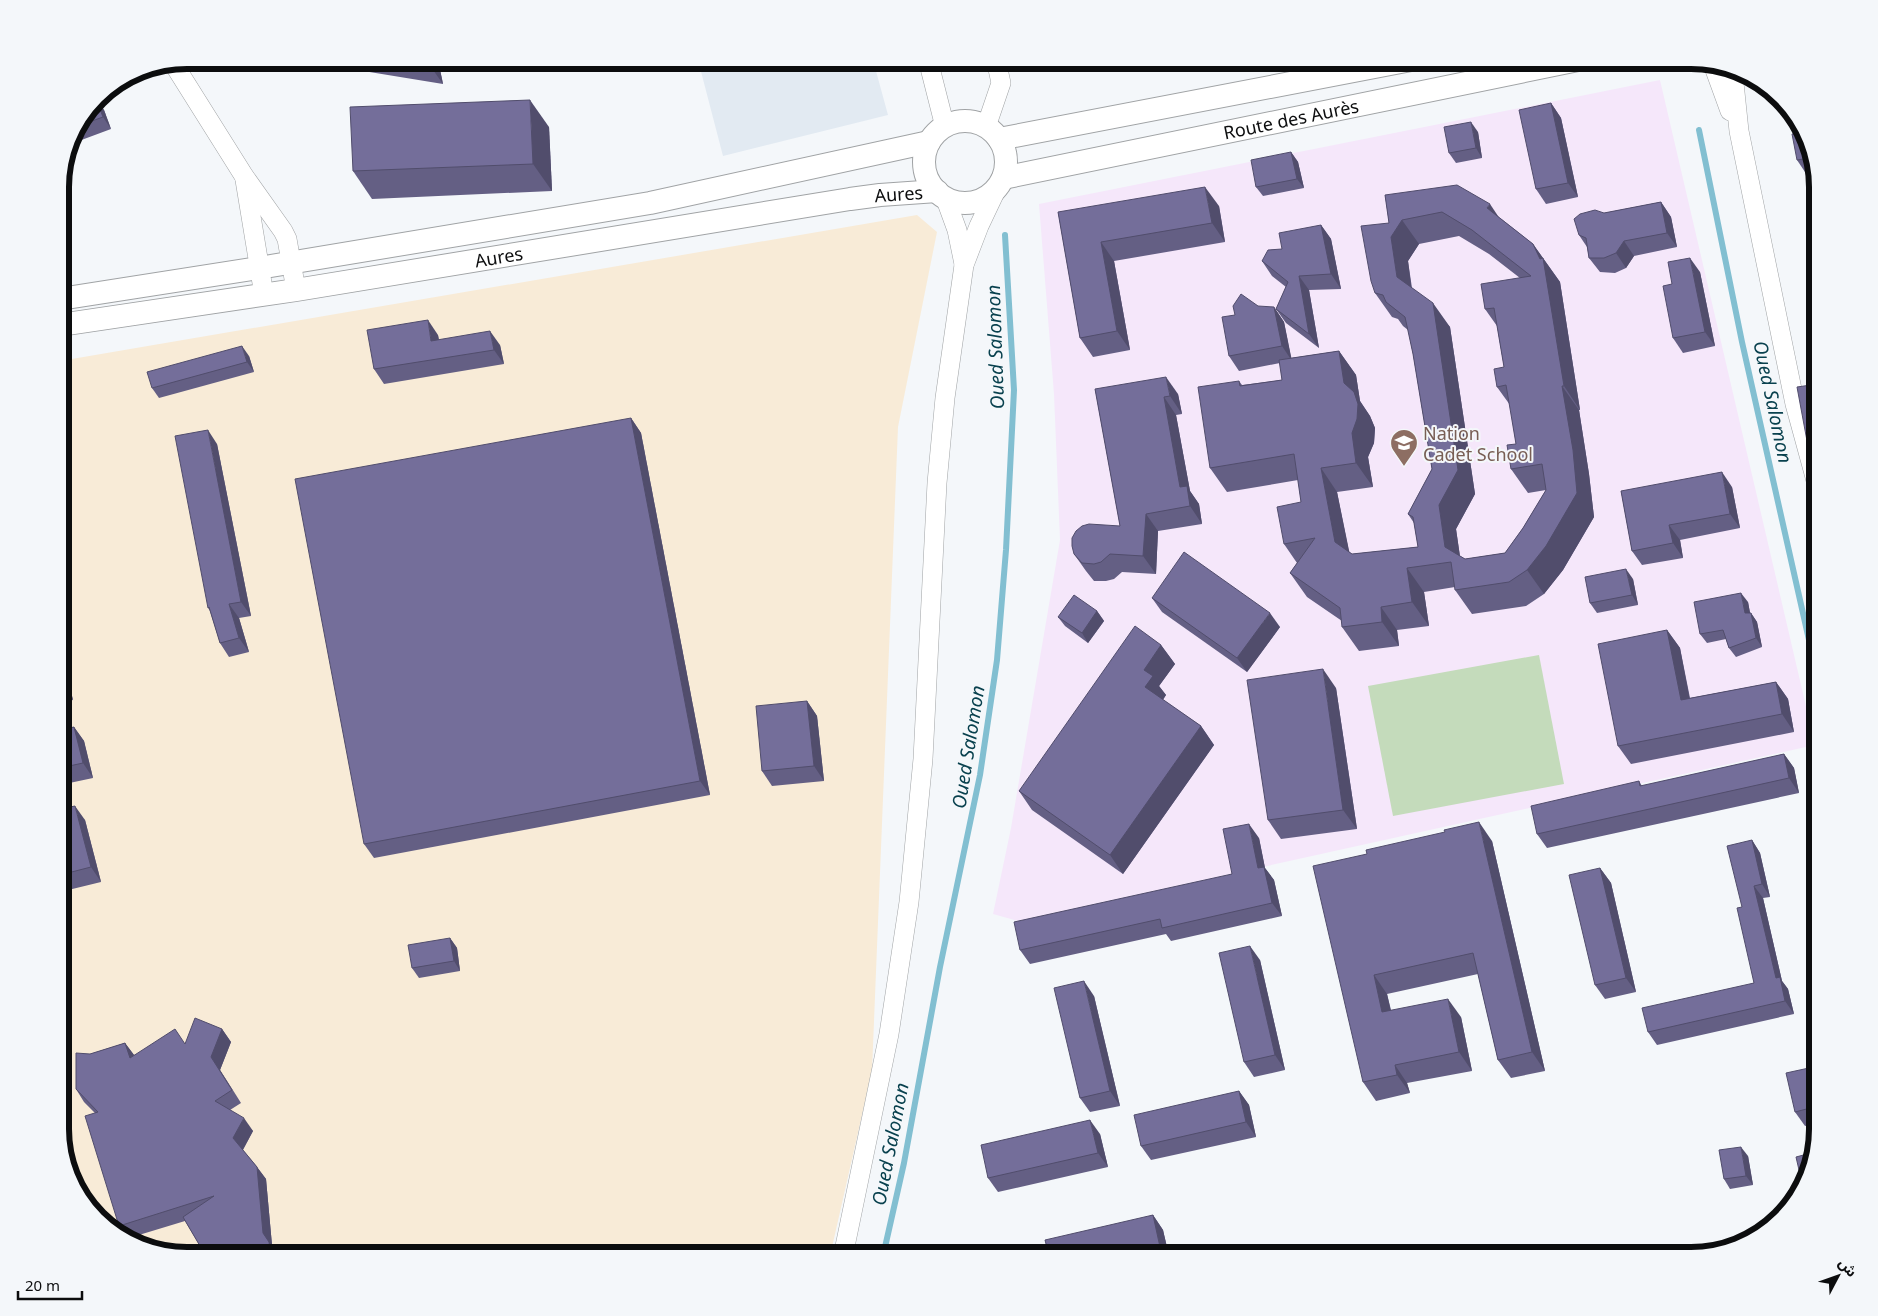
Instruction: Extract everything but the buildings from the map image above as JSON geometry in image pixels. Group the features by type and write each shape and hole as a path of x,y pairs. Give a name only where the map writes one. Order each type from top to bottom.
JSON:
{"street":[{"path":"929,69 937,134"},
{"path":"993,133 1001,83 998,69"},
{"name":"Route des Aurès","path":"993,133 1359,69"},
{"name":"Route des Aurès","path":"1000,183 1536,69"},
{"path":"177,70 244,176 283,231 296,290"},
{"path":"1716,72 1742,140"},
{"path":"1734,77 1742,140 1803,403 1809,437"},
{"path":"845,1247 889,1034 909,902 923,759 938,473 945,398 964,265 1006,165 1005,151 993,133 976,122 965,121 955,122 937,134 926,150 925,168 927,176 941,194 957,230 964,265"},
{"name":"Aures","path":"69,298 291,263 650,203 937,134"},
{"path":"244,176 264,295"},
{"path":"941,194 956,202 967,203 989,195 1000,183"},
{"name":"Aures","path":"69,324 296,290 850,199 880,195 941,194"}],"shaded area":[{"path":"700,69 875,69 888,115 723,156"},
{"name":"Nation Cadet School","path":"1660,80 1809,719 1809,746 1018,921 993,914 1011,828 1060,540 1054,394 1039,204"},
{"path":"917,215 937,232 898,427 872,1071 832,1247 187,1247 156,1243 134,1235 103,1213 93,1201 78,1174 71,1152 69,1137 69,359"}],"green space":[{"path":"1539,655 1564,784 1393,816 1368,686"}],"waterway":[{"name":"Oued Salomon","path":"1699,130 1742,342 1809,640"},
{"name":"Oued Salomon","path":"885,1247 904,1163 940,967 980,775 997,660 1006,550 1014,390 1005,235"}],"place":[{"name":"Nation Cadet School","path":"1404,467"}]}
